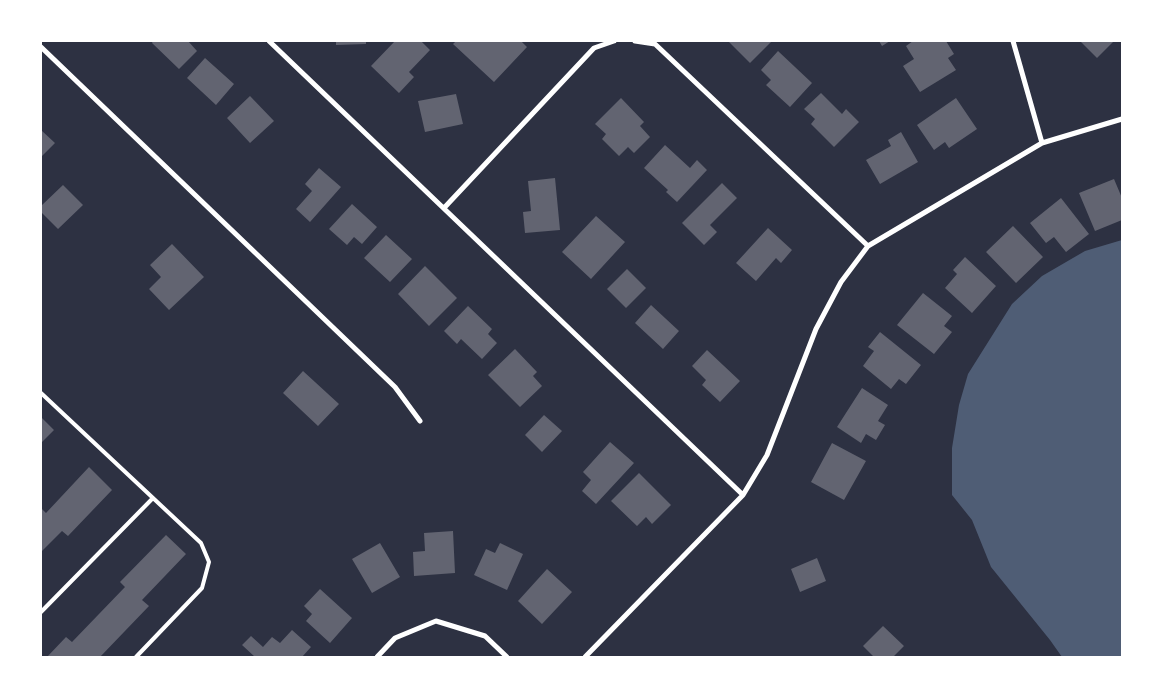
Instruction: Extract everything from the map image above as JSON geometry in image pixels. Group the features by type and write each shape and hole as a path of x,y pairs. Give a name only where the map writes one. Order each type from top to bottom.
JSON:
{"street":[{"path":"270,41 743,495"},
{"path":"444,208 594,48 614,41"},
{"path":"635,41 655,44 868,246"},
{"path":"1013,41 1042,143"},
{"path":"41,47 394,387 420,421"},
{"path":"585,657 743,495 766,455 816,330 841,282 868,246 1042,143 1122,120"},
{"path":"377,657 395,638 436,621 485,636 508,657"}],"lane":[{"path":"41,393 201,543 210,562 202,588 136,657"},
{"path":"41,612 153,498"}],"water":[{"path":"1122,240 1122,657 1062,657 991,567 972,520 952,495 952,448 959,405 968,374 1012,304 1042,276 1085,251"}],"building":[{"path":"153,41 188,41 197,51 179,69 152,43"},
{"path":"336,41 366,41 366,44 336,45"},
{"path":"395,41 421,41 430,50 409,72 414,77 399,93 371,66"},
{"path":"456,41 521,41 527,47 494,82 453,44"},
{"path":"728,41 772,41 750,63"},
{"path":"879,41 890,41 882,46"},
{"path":"913,41 946,41 954,54 948,58 956,70 920,92 903,66 914,59 906,46"},
{"path":"1080,41 1114,41 1097,58"},
{"path":"778,51 812,83 790,107 766,85 771,80 761,70"},
{"path":"205,58 234,84 216,105 187,78"},
{"path":"821,93 842,114 846,109 859,122 834,147 811,124 815,119 804,109"},
{"path":"456,94 463,124 425,132 418,101"},
{"path":"250,96 274,121 250,143 227,118"},
{"path":"621,98 644,122 640,126 650,137 634,153 628,147 619,156 602,139 606,134 595,124"},
{"path":"956,98 977,129 949,148 945,142 934,150 917,125"},
{"path":"41,130 55,143 41,157"},
{"path":"901,132 918,162 880,184 866,160 891,146 888,140"},
{"path":"665,145 690,168 697,160 707,170 677,202 666,192 668,190 644,168"},
{"path":"319,168 341,187 310,222 296,209 312,191 305,184"},
{"path":"555,178 560,230 525,233 523,212 531,211 528,181"},
{"path":"1114,179 1122,198 1122,220 1095,231 1079,193"},
{"path":"722,183 737,198 710,225 717,232 704,245 682,223"},
{"path":"63,185 83,205 58,229 41,212 41,206"},
{"path":"1061,198 1089,234 1066,252 1054,237 1046,243 1030,223"},
{"path":"352,204 377,227 362,244 354,237 347,245 329,229"},
{"path":"596,216 625,242 591,279 562,252"},
{"path":"1013,226 1043,257 1016,283 986,252"},
{"path":"768,228 792,250 781,263 776,258 756,281 736,263"},
{"path":"386,235 412,259 390,282 364,258"},
{"path":"172,244 204,277 169,310 149,289 161,277 150,265"},
{"path":"965,257 996,286 972,313 945,288 957,274 953,270"},
{"path":"425,266 457,298 429,326 398,294"},
{"path":"627,269 646,288 626,308 607,289"},
{"path":"923,293 952,316 944,326 952,332 934,354 897,325"},
{"path":"651,305 679,331 663,349 635,323"},
{"path":"468,306 492,329 488,334 497,343 482,359 461,339 457,344 444,331"},
{"path":"880,332 921,365 906,384 899,379 891,389 863,366 874,351 868,347"},
{"path":"515,349 537,372 533,376 542,386 520,407 488,375"},
{"path":"707,350 740,381 720,402 702,385 706,380 692,366"},
{"path":"303,371 339,404 318,426 283,393"},
{"path":"862,388 888,405 878,421 885,425 876,440 866,434 861,443 837,427"},
{"path":"544,415 562,431 542,452 525,435"},
{"path":"41,417 54,430 41,443"},
{"path":"610,442 634,463 596,504 582,491 591,480 583,472"},
{"path":"832,443 866,461 844,500 811,482"},
{"path":"89,467 112,490 68,536 62,531 41,552 41,508 46,513"},
{"path":"639,473 671,505 652,524 646,517 637,526 611,501"},
{"path":"453,531 455,573 414,576 413,552 425,551 424,533"},
{"path":"166,535 186,554 142,600 149,606 100,657 47,657 66,637 72,642 125,587 120,582"},
{"path":"380,543 400,577 372,593 352,559"},
{"path":"500,543 523,554 507,590 474,575 486,549 495,553"},
{"path":"817,558 826,581 800,592 791,569"},
{"path":"547,569 572,592 542,624 518,601"},
{"path":"320,589 352,618 330,643 306,621 312,614 304,606"},
{"path":"883,626 904,646 893,657 874,657 863,646"},
{"path":"292,630 311,647 302,657 255,657 242,645 251,636 263,647 272,637 280,643"}]}
